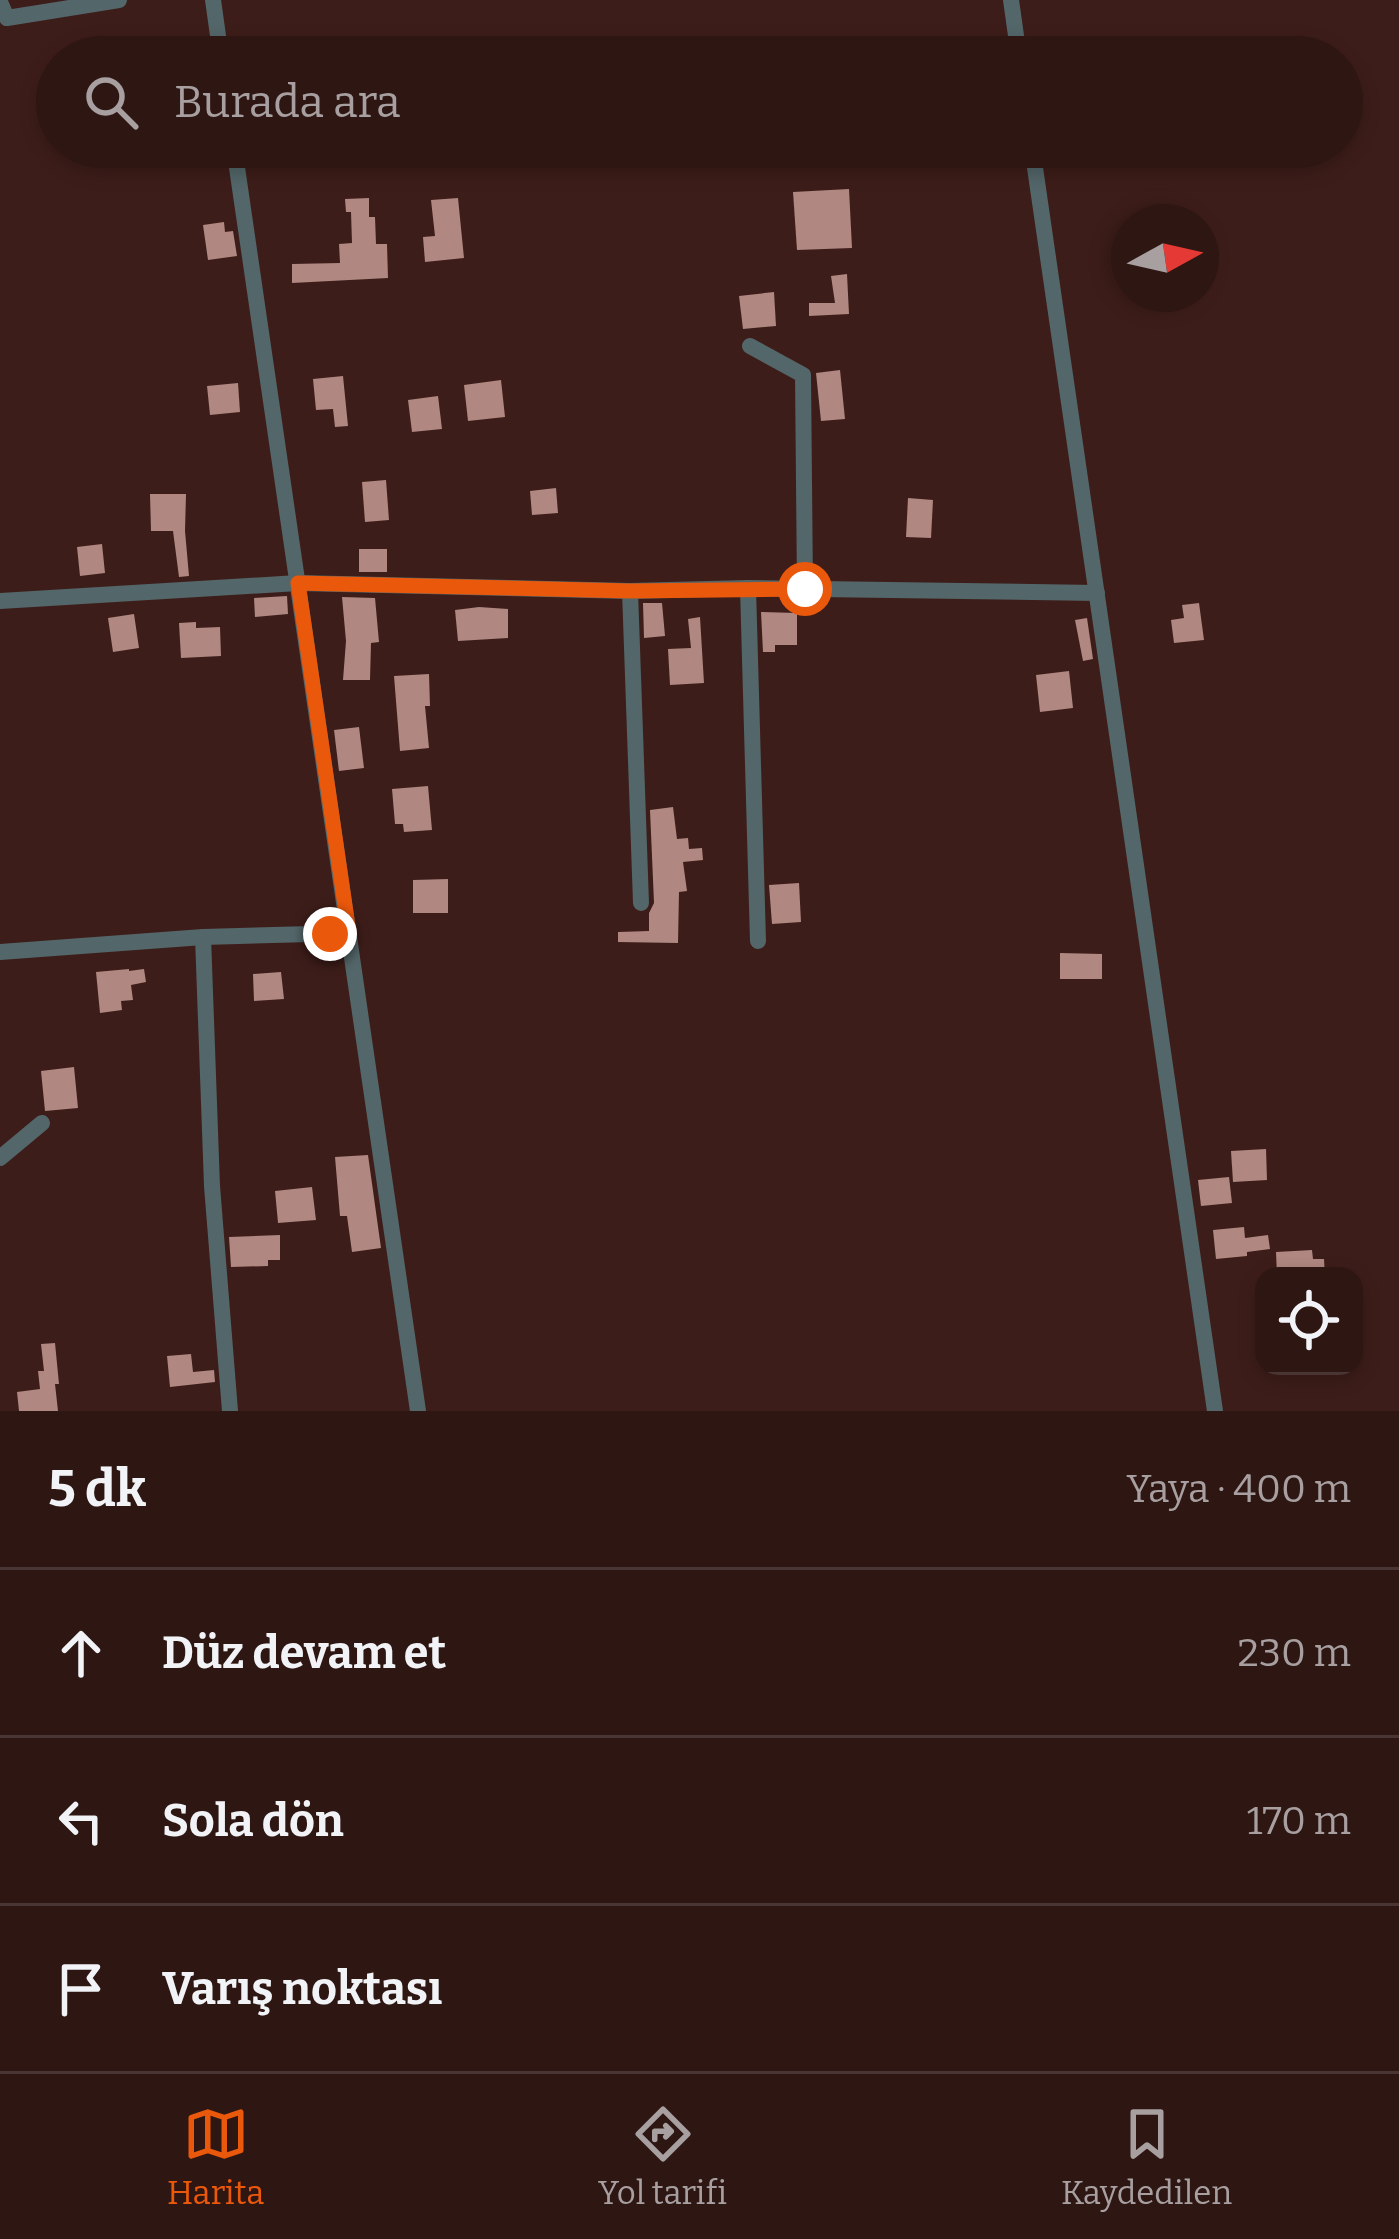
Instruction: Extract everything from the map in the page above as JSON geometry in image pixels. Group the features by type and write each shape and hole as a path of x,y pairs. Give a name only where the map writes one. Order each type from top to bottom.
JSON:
{"street":[{"path":"0,1 7,18 119,0"},
{"path":"213,0 218,36"},
{"path":"1011,0 1016,36"},
{"path":"237,168 418,1411"},
{"path":"1035,168 1215,1411"},
{"path":"750,346 803,376 805,589"},
{"path":"0,601 298,583 630,591 1097,593"},
{"path":"748,589 758,941"},
{"path":"630,591 641,903"},
{"path":"0,952 202,937 349,933"},
{"path":"202,937 212,1186 230,1411"},
{"path":"0,1158 42,1123"}],"building":[{"path":"849,189 852,248 797,250 793,192"},
{"path":"369,198 376,244 387,244 388,278 292,283 292,264 340,263 339,244 352,243 351,212 346,212 345,199"},
{"path":"458,198 464,258 425,262 423,237 435,236 431,200"},
{"path":"224,222 225,232 233,231 237,256 208,260 203,225"},
{"path":"847,274 849,314 809,316 809,303 835,303 831,276"},
{"path":"774,292 776,326 743,329 739,296"},
{"path":"840,370 845,419 821,421 816,373"},
{"path":"343,376 348,426 335,427 333,409 316,410 313,379"},
{"path":"501,380 505,417 468,421 464,385"},
{"path":"238,383 240,412 210,415 207,386"},
{"path":"438,396 442,429 412,432 408,400"},
{"path":"386,480 389,520 365,522 362,482"},
{"path":"556,488 558,513 532,515 530,491"},
{"path":"150,494 186,494 189,576 179,577 173,531 151,531"},
{"path":"908,498 933,500 931,538 906,537"},
{"path":"102,544 105,573 80,576 77,547"},
{"path":"359,549 387,549 387,572 359,572"},
{"path":"287,596 288,614 255,617 254,598"},
{"path":"342,597 375,598 379,642 371,643 370,680 343,680"},
{"path":"643,603 662,603 665,636 644,638"},
{"path":"1199,603 1204,640 1174,643 1171,620 1184,618 1182,605"},
{"path":"508,609 508,638 458,641 455,610"},
{"path":"761,612 797,613 797,645 775,645 775,652 763,652"},
{"path":"134,614 139,648 113,652 108,618"},
{"path":"700,617 704,683 670,685 668,649 691,648 688,619"},
{"path":"1087,618 1093,659 1083,661 1075,620"},
{"path":"196,622 196,628 220,627 221,656 181,658 179,623"},
{"path":"1069,671 1073,708 1040,712 1036,675"},
{"path":"429,674 430,706 425,706 429,748 400,751 394,676"},
{"path":"359,727 364,768 339,771 334,730"},
{"path":"428,786 432,830 404,832 403,824 395,824 392,789"},
{"path":"673,807 677,839 688,838 689,849 702,848 703,860 683,862 687,891 679,892 678,943 618,942 618,932 649,931 654,903 650,810"},
{"path":"448,879 448,913 413,913 413,880"},
{"path":"799,883 801,922 772,924 769,885"},
{"path":"1060,953 1102,954 1102,979 1060,979"},
{"path":"144,969 146,982 131,985 133,1000 121,1001 122,1010 100,1013 96,972"},
{"path":"281,972 284,999 254,1001 253,974"},
{"path":"74,1067 78,1108 45,1111 41,1071"},
{"path":"1266,1149 1267,1180 1233,1182 1231,1151"},
{"path":"368,1155 381,1248 352,1252 347,1216 340,1216 335,1157"},
{"path":"1229,1177 1232,1203 1201,1206 1198,1180"},
{"path":"312,1187 316,1220 278,1223 275,1191"},
{"path":"1244,1227 1245,1238 1268,1235 1270,1249 1216,1259 1213,1230"},
{"path":"280,1235 280,1260 268,1260 268,1266 231,1267 229,1237"},
{"path":"1312,1250 1313,1259 1324,1259 1324,1267 1277,1267 1276,1252"},
{"path":"55,1343 58,1411 19,1411 17,1392 40,1389 41,1344"},
{"path":"191,1354 193,1372 214,1370 215,1382 170,1387 167,1356"}],"route":[{"path":"330,934 349,933 298,583 630,591 805,589"}]}
